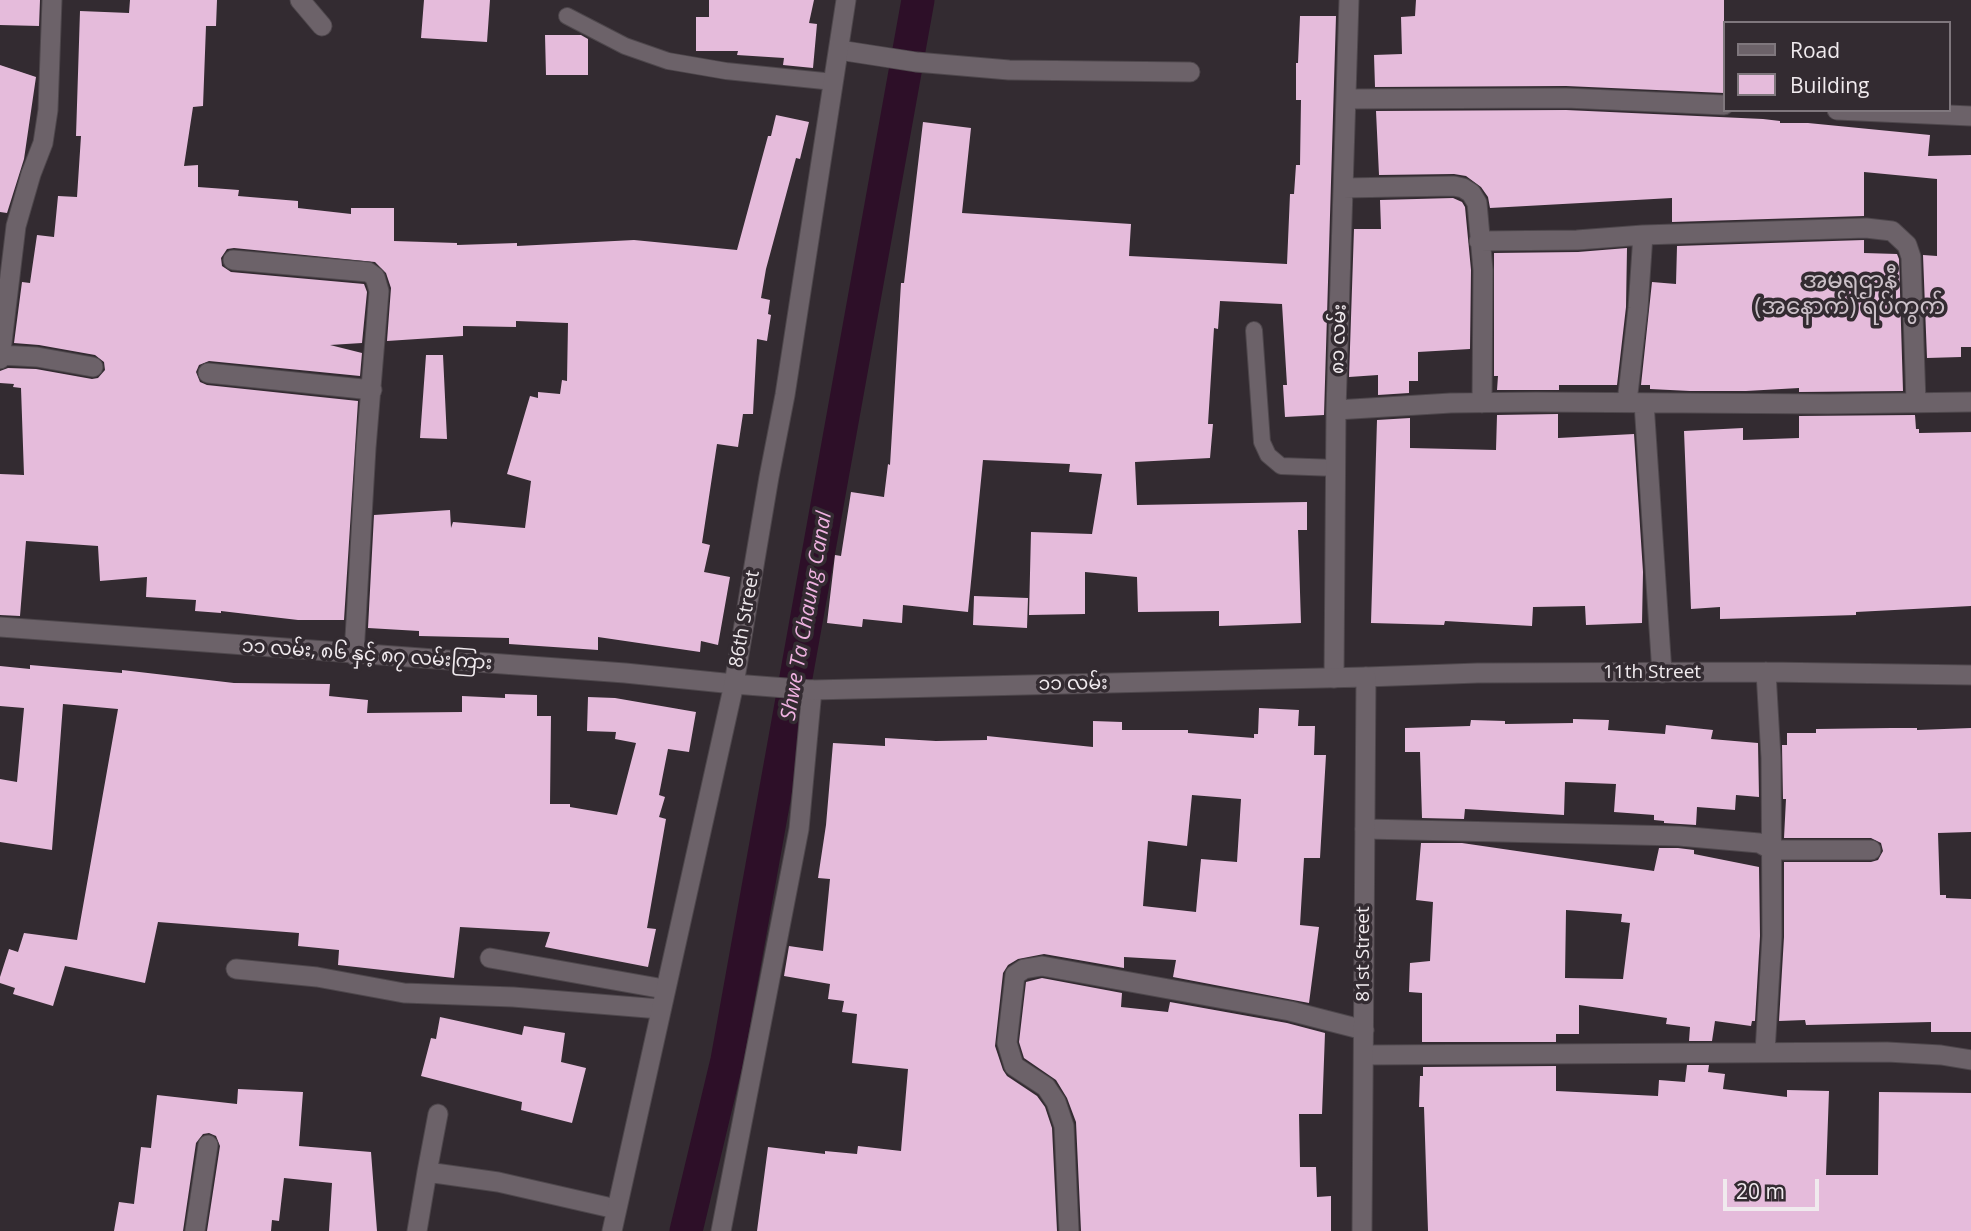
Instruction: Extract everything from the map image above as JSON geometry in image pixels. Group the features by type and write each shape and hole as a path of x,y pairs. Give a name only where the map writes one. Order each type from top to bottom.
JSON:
{"street":[{"path":"52,0 48,110 43,143 16,226 0,357 37,357 93,367"},
{"path":"300,0 322,26"},
{"name":"86th Street","path":"612,1231 733,684 785,396 846,0"},
{"name":"၈၁ လမ်း","path":"1334,678 1336,410 1349,0"},
{"path":"839,50 867,56 1009,71 1190,72"},
{"path":"1346,99 1566,98 1722,105"},
{"path":"1882,112 1971,116"},
{"path":"1343,188 1462,187 1471,193 1477,203 1483,270 1482,403"},
{"path":"1479,241 1577,240 1643,235 1866,228 1892,231 1907,245 1911,257 1916,402"},
{"path":"1643,235 1636,403 1662,673"},
{"path":"233,260 368,272 375,277 379,291 354,655"},
{"path":"208,373 372,390"},
{"path":"1336,410 1482,403 1971,402"},
{"name":"၁၁ လမ်း, ၈၆ နှင့် ၈၇ လမ်းကြား","path":"0,627 625,673 733,684"},
{"path":"1765,1052 1772,936 1771,758 1766,672"},
{"name":"11th Street","path":"1334,678 1478,673 1766,672 1971,675"},
{"name":"81st Street","path":"1362,1231 1366,677"},
{"name":"၁၁ လမ်း","path":"812,691 1334,678"},
{"path":"721,1231 799,829 812,691 733,684"},
{"path":"1365,829 1679,836 1759,843 1772,850 1871,850"},
{"path":"490,958 664,989"},
{"path":"1069,1231 1064,1126 1056,1102 1046,1087 1014,1066 1007,1043 1015,975 1024,969 1042,966 1290,1011 1364,1030"},
{"path":"236,969 317,977 404,993 513,997 660,1009"},
{"path":"1364,1055 1887,1052 1941,1055 1971,1060"},
{"path":"417,1231 438,1114"},
{"path":"195,1231 208,1145"},
{"path":"427,1172 498,1182 617,1209"}],"lane":[{"path":"567,16 625,46 668,61 726,71 834,82"},
{"path":"1254,330 1262,442 1268,455 1281,466 1336,468"}],"building":[{"path":"0,0 40,0 39,26 0,25"},
{"path":"130,0 217,0 216,26 206,26 203,106 193,107 184,166 198,165 198,187 239,190 238,196 298,201 298,208 351,214 351,208 394,208 394,241 457,245 517,243 517,246 634,240 737,250 776,115 809,122 800,159 796,158 766,269 761,298 770,300 768,314 771,315 767,341 757,339 753,414 743,414 738,447 717,444 702,543 710,545 704,572 730,577 718,645 701,641 700,652 598,637 598,650 509,644 509,638 419,636 419,631 368,628 374,515 450,510 451,528 453,522 525,528 531,481 507,474 530,396 538,398 538,392 560,394 562,380 567,381 568,323 516,321 516,327 463,326 463,336 387,341 391,288 386,273 375,262 234,248 227,249 221,258 222,266 231,272 364,284 367,292 362,343 330,345 362,353 360,376 209,361 199,365 196,372 200,382 207,385 358,401 344,620 298,620 221,611 195,611 196,600 146,597 147,577 100,581 98,546 26,541 20,616 0,615 0,474 24,475 21,388 13,387 14,384 0,383 0,371 8,368 36,369 92,379 98,378 105,370 104,362 95,355 14,343 22,282 30,283 37,235 54,237 58,196 77,197 81,136 76,136 80,11 129,13"},
{"path":"424,0 490,0 487,42 421,38"},
{"path":"709,0 814,0 809,23 817,24 813,68 783,65 784,58 737,55 738,51 696,51 696,17 709,17"},
{"path":"1416,0 1724,0 1722,93 1566,86 1375,87 1374,55 1402,54 1401,17 1415,16"},
{"path":"1300,16 1336,16 1324,415 1285,417 1283,385 1287,385 1282,304 1220,301 1218,329 1214,328 1208,424 1213,424 1210,458 1135,462 1137,505 1307,502 1307,530 1298,530 1301,623 1219,626 1219,611 1138,612 1137,577 1085,572 1085,614 1029,615 1031,532 1092,534 1102,474 1069,472 1070,464 983,460 968,612 903,605 902,623 863,619 862,627 827,623 835,555 841,556 851,492 884,497 888,464 890,465 901,283 904,283 923,122 971,128 962,213 1131,224 1129,256 1287,264 1290,194 1294,194 1296,165 1300,165 1301,100 1296,100 1296,63"},
{"path":"545,35 581,35 588,39 588,75 546,75"},
{"path":"0,65 36,77 24,159 7,213 0,212"},
{"path":"1566,110 1763,119 1780,123 1808,123 1930,135 1928,156 1971,155 1971,347 1961,347 1961,357 1927,358 1923,255 1937,256 1937,179 1864,172 1864,216 1672,222 1672,198 1490,208 1488,197 1481,187 1466,176 1379,175 1376,111"},
{"path":"1453,198 1462,202 1465,207 1471,270 1470,349 1418,352 1418,381 1409,381 1409,393 1378,395 1378,375 1349,377 1354,229 1381,229 1380,200"},
{"path":"1864,240 1864,253 1897,254 1899,259 1903,391 1799,392 1799,388 1690,391 1650,389 1650,385 1641,385 1652,282 1676,284 1677,246"},
{"path":"1627,248 1626,307 1617,385 1559,385 1559,390 1497,390 1498,376 1494,376 1494,253 1578,252"},
{"path":"426,355 443,355 447,439 420,438"},
{"path":"1558,414 1558,438 1634,434 1643,572 1642,623 1586,625 1585,606 1533,607 1532,626 1445,621 1444,625 1371,623 1377,420 1410,418 1410,448 1496,450 1497,415"},
{"path":"1915,415 1919,433 1971,432 1971,606 1856,612 1856,615 1720,619 1720,607 1691,609 1684,431 1743,428 1743,440 1799,438 1799,416"},
{"path":"974,596 1028,598 1027,628 973,625"},
{"path":"30,665 122,673 122,670 234,683 330,684 329,696 368,700 367,713 462,712 462,696 505,698 505,694 537,695 537,716 551,716 550,804 570,804 570,807 617,815 636,743 615,739 616,732 587,731 588,697 615,698 696,712 689,752 668,749 659,795 665,797 659,817 666,819 647,928 656,929 648,967 545,947 550,932 460,927 454,978 338,965 339,950 298,946 299,933 158,922 145,983 65,966 53,1006 13,994 15,988 0,983 0,977 9,949 18,952 24,933 77,940 118,709 63,704 52,850 0,842 0,779 17,782 24,708 0,706 0,666 30,669"},
{"path":"1259,708 1299,710 1298,726 1315,726 1314,755 1326,755 1320,858 1304,858 1300,925 1319,927 1309,1003 1173,977 1176,960 1124,957 1124,968 1044,954 1018,959 1008,965 1003,973 995,1046 1007,1076 1037,1096 1045,1107 1052,1128 1057,1231 757,1231 768,1147 825,1154 825,1151 857,1154 858,1146 901,1151 908,1069 852,1063 857,1014 842,1012 844,1001 828,999 830,984 784,976 789,946 823,951 830,879 818,878 833,743 885,746 885,738 987,740 987,736 1093,747 1093,721 1122,722 1122,730 1188,730 1188,733 1254,738 1254,734 1258,734","holes":["1192,795 1241,799 1237,862 1201,859 1196,912 1143,906 1148,841 1187,846"]},
{"path":"1573,719 1609,720 1608,730 1665,734 1666,725 1713,730 1711,739 1758,743 1759,797 1736,795 1735,810 1697,807 1696,825 1664,823 1654,820 1654,815 1614,812 1616,784 1565,782 1564,815 1465,809 1464,819 1422,818 1420,752 1405,752 1405,728 1470,726 1471,720 1505,721 1505,724 1573,723"},
{"path":"1971,728 1971,832 1938,833 1940,895 1946,895 1946,898 1971,899 1971,1032 1931,1032 1931,1022 1806,1025 1805,1020 1779,1021 1784,937 1784,862 1871,862 1878,860 1883,851 1881,843 1871,838 1784,838 1786,799 1783,799 1782,745 1787,745 1787,733 1816,733 1816,729"},
{"path":"1421,843 1462,843 1654,871 1659,848 1678,848 1694,850 1694,854 1759,867 1760,936 1755,1021 1752,1021 1751,1026 1715,1021 1712,1041 1689,1041 1690,1027 1666,1024 1667,1018 1579,1005 1579,1034 1556,1034 1556,1042 1422,1042 1422,993 1409,992 1410,963 1430,961 1433,902 1416,900","holes":["1566,910 1622,914 1621,922 1630,923 1623,979 1565,978"]},
{"path":"1042,978 1122,993 1121,1007 1168,1012 1170,1002 1287,1023 1325,1033 1322,1114 1299,1114 1300,1167 1316,1167 1317,1197 1331,1196 1331,1231 1081,1231 1076,1122 1067,1098 1056,1080 1024,1058 1019,1042 1026,982"},
{"path":"440,1017 522,1035 524,1026 565,1033 561,1062 586,1068 572,1123 521,1110 522,1102 421,1076 431,1038 436,1039"},
{"path":"1687,1065 1709,1065 1708,1072 1725,1074 1723,1089 1787,1097 1787,1090 1829,1091 1826,1175 1878,1175 1879,1092 1971,1093 1971,1231 1428,1231 1424,1107 1419,1107 1423,1067 1556,1066 1556,1091 1658,1096 1659,1080 1685,1082"},
{"path":"238,1089 303,1092 299,1146 371,1152 377,1231 329,1231 332,1183 284,1178 279,1221 272,1220 271,1231 207,1231 220,1146 216,1136 209,1133 203,1134 196,1143 183,1231 114,1231 119,1202 134,1204 141,1147 151,1148 157,1095 237,1104"}],"waterway":[{"name":"Shwe Ta Chaung Canal","path":"686,1231 727,1060 918,0"}],"district":[{"name":"အမရဌာနီ (အနောက်) ရပ်ကွက်","path":"1850,294"}]}
